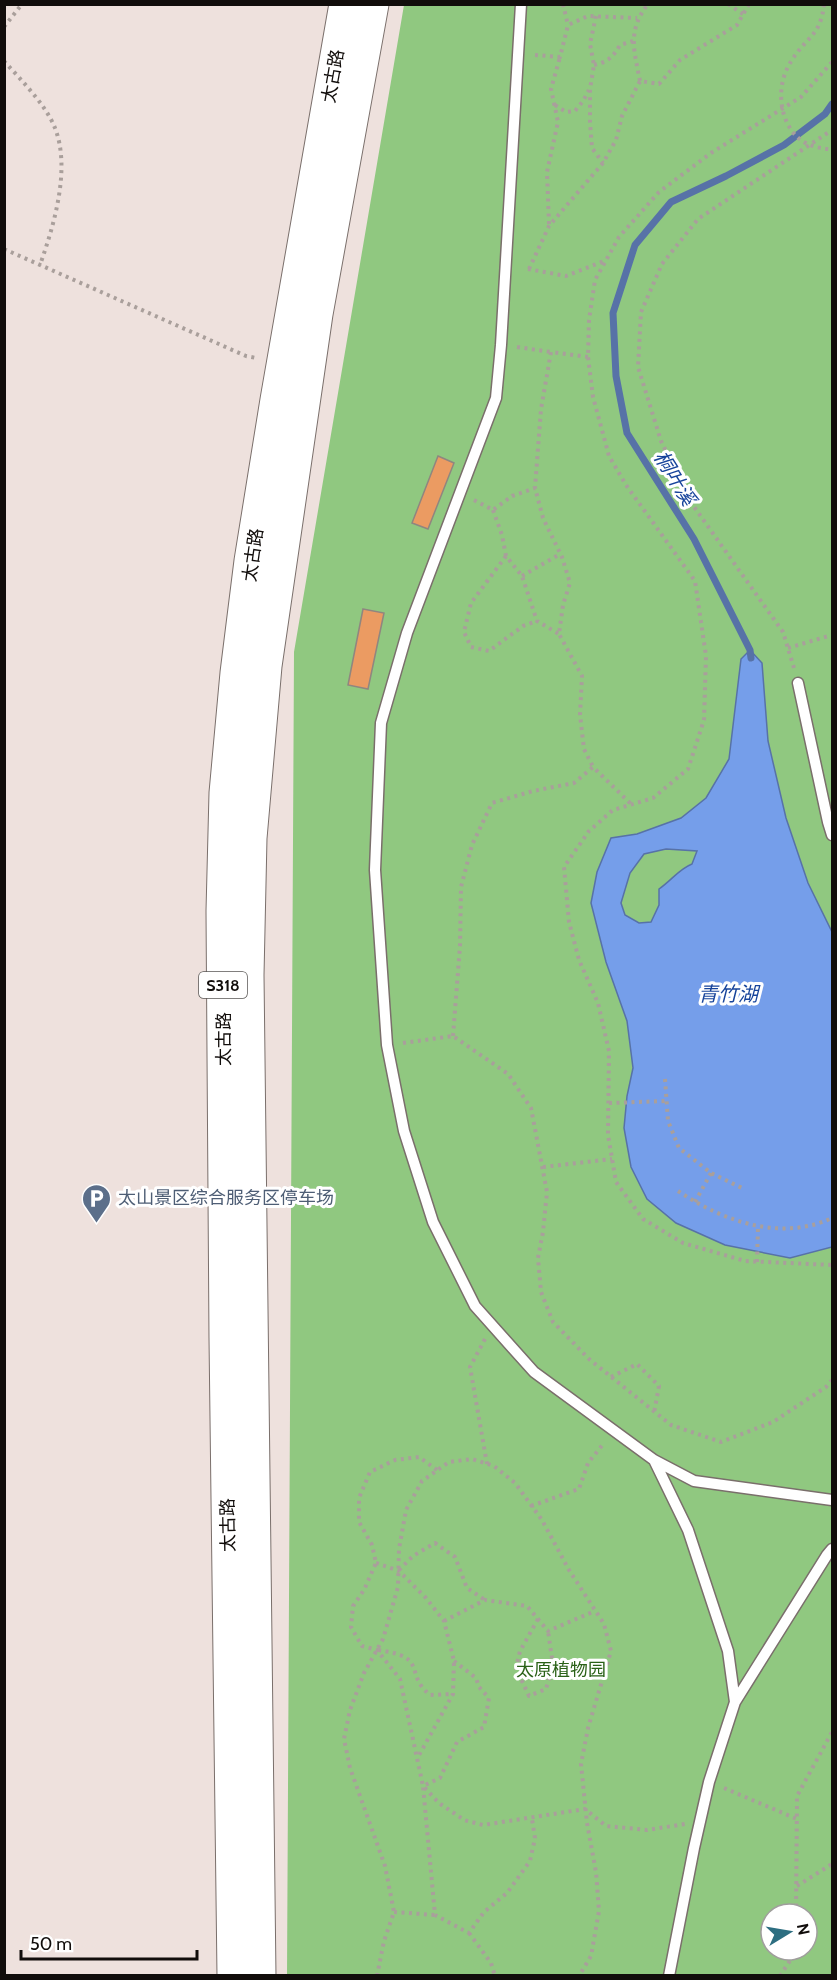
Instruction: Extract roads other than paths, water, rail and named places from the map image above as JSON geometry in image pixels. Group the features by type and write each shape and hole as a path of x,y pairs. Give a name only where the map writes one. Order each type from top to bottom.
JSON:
{"main road":[{"name":"太古路","path":"234,1976 223,911 226,793 237,673 251,561 346,4"},
{"name":"太古路","path":"259,1976 247,975 251,827 261,710 278,572 316,314 372,4"}],"lane":[{"path":"521,4 496,398 407,633 381,723 375,870 387,1045 404,1131 433,1222 475,1306 534,1372 654,1460 694,1481 832,1500"},
{"path":"798,683 832,835"},
{"path":"654,1460 691,1541 728,1651 735,1702"},
{"path":"669,1976 709,1782 735,1702 826,1555 832,1549"}],"water":[{"name":"青竹湖","path":"750,650 762,663 768,741 786,818 808,883 832,932 832,1247 790,1258 725,1245 676,1223 647,1199 631,1167 624,1128 633,1068 627,1021 606,962 591,903 597,872 611,838 637,834 681,818 706,798 729,759 741,659","holes":["666,849 697,851 692,864 659,889 659,905 651,922 639,923 625,915 621,903 630,873 644,854"]}],"waterway":[{"name":"桐叶溪","path":"751,658 750,650 694,539 627,433 616,376 613,313 635,245 671,202 784,145 825,114 832,104"}],"place":[{"name":"太山景区综合服务区停车场","path":"97,1224"}],"park label":[{"name":"太原植物园","path":"561,1670"}]}
